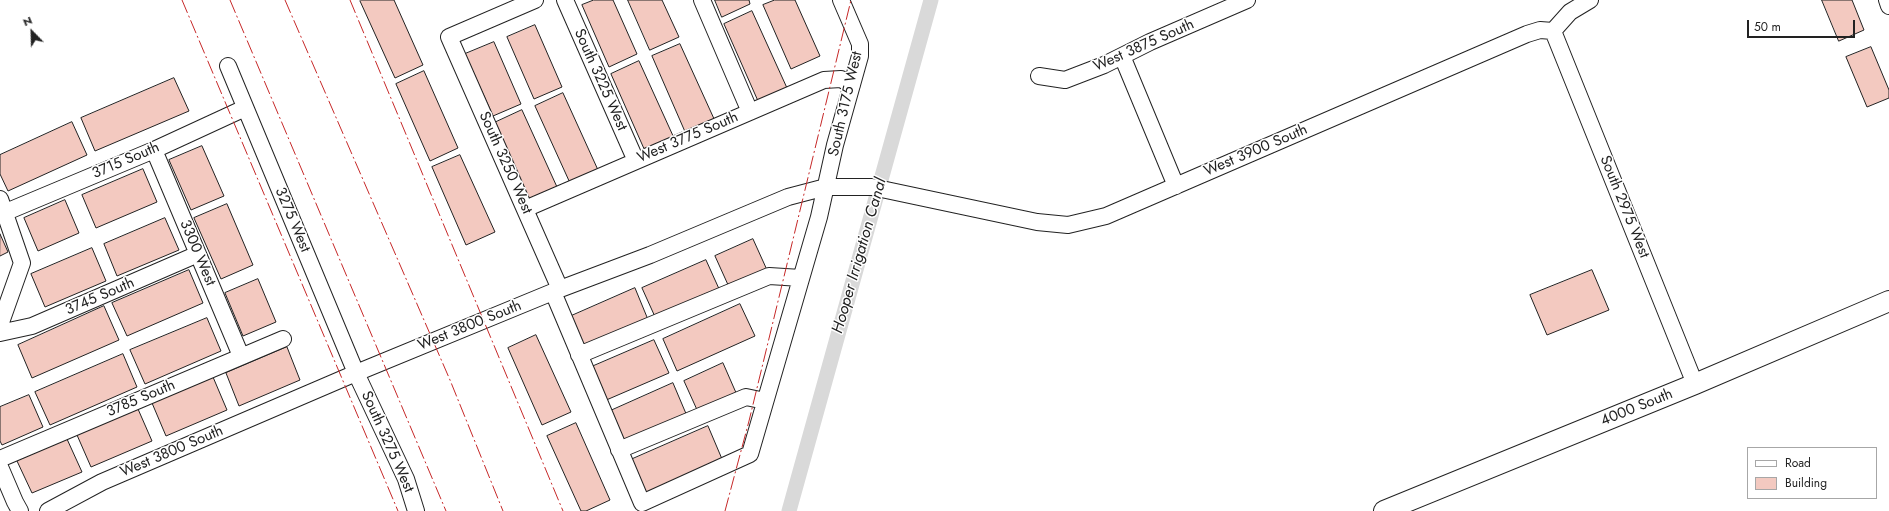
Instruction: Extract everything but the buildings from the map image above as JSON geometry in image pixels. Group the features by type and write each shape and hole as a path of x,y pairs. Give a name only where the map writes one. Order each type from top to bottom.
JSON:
{"main road":[{"name":"4000 South","path":"1384,511 1696,384 1889,301"}],"street":[{"name":"South 3250 West","path":"535,0 449,37 524,209 556,290 579,355 642,503 750,454 766,402"},
{"name":"South 3225 West","path":"565,0 636,161"},
{"path":"702,0 750,112"},
{"name":"South 3175 West","path":"766,402 801,278 833,187 835,145 861,50 841,0"},
{"name":"West 3875 South","path":"1039,76 1065,80 1104,65 1150,42 1247,0"},
{"path":"1553,31 1570,12 1590,0"},
{"path":"1887,0 1889,6"},
{"name":"West 3900 South","path":"904,192 1037,222 1068,225 1106,216 1527,34 1540,30 1553,31"},
{"name":"South 2975 West","path":"1553,31 1696,384"},
{"path":"1122,56 1176,186"},
{"name":"3275 West","path":"228,66 356,374"},
{"name":"West 3775 South","path":"524,209 824,80 841,78 852,85"},
{"name":"3715 South","path":"3,206 154,150 245,108"},
{"name":"3300 West","path":"154,150 241,356"},
{"name":"West 3800 South","path":"48,511 102,482 356,374 556,290 650,255 788,197 833,187 872,187 904,192"},
{"path":"0,325 22,263 3,206"},
{"name":"3745 South","path":"0,333 32,326 198,254"},
{"path":"579,355 769,276 801,278"},
{"name":"3785 South","path":"0,459 283,339"},
{"name":"South 3275 West","path":"356,374 406,479 416,511"},
{"path":"619,450 746,397 766,402"},
{"path":"0,466 20,511"}],"waterway":[{"name":"Hooper Irrigation Canal","path":"789,511 931,0"}],"power":[{"path":"182,0 398,511"},
{"path":"230,0 446,511"},
{"path":"285,0 450,380 503,511"},
{"path":"350,0 563,511"},
{"path":"725,511 749,421 851,0"}]}
